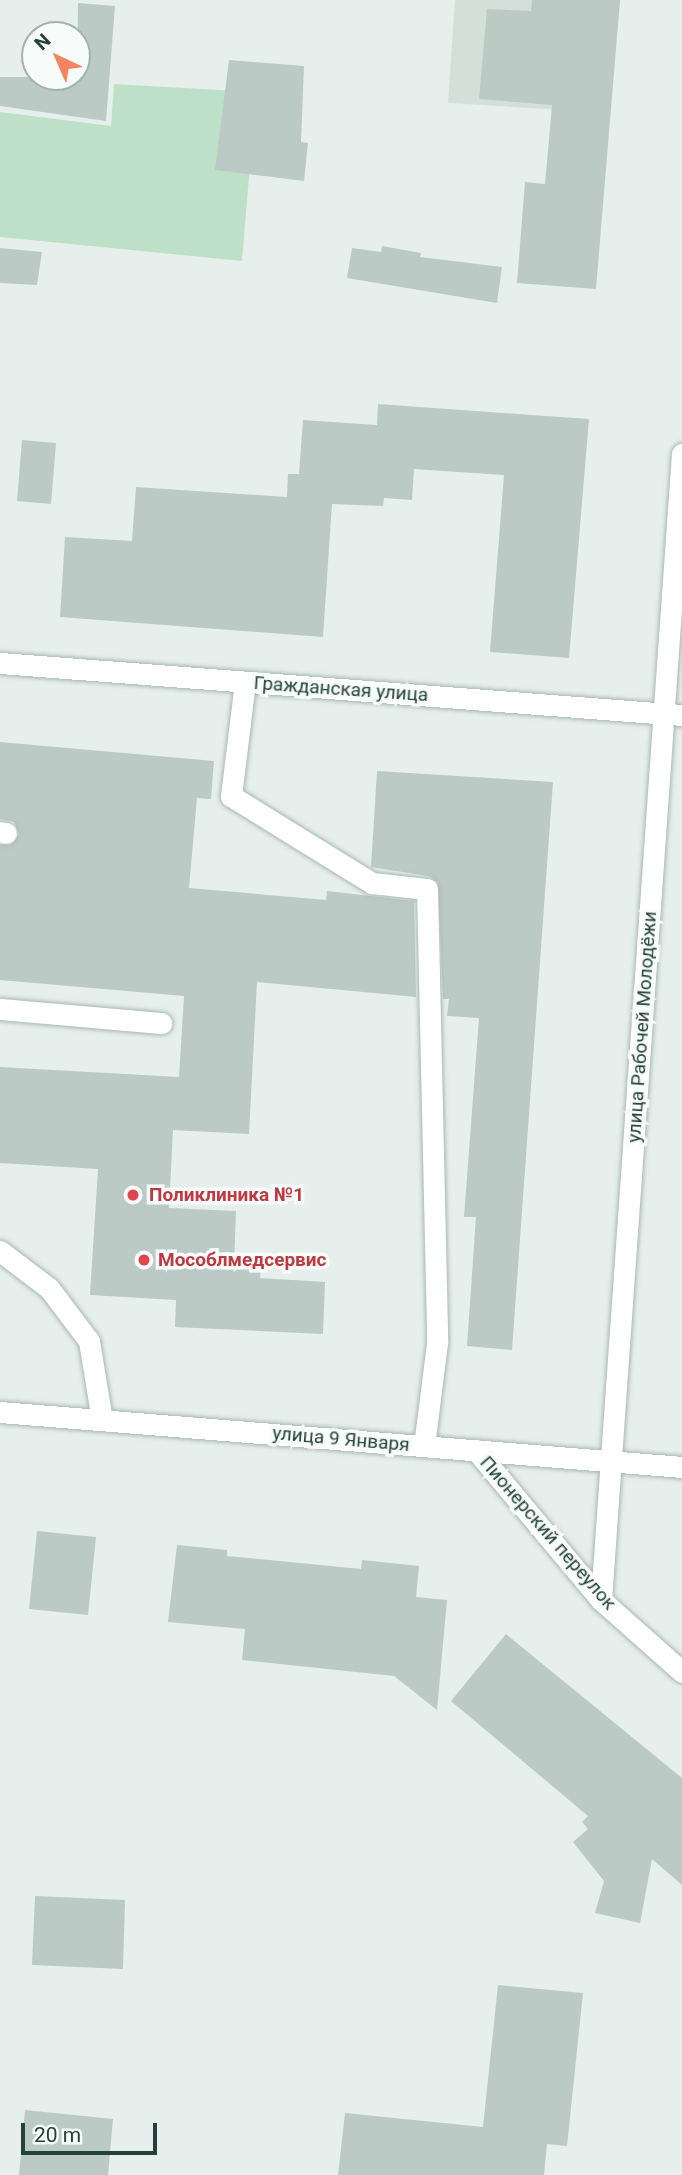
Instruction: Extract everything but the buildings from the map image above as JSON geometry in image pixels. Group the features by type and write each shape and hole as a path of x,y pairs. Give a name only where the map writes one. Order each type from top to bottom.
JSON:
{"street":[{"name":"улица Рабочей Молодёжи","path":"601,1600 673,714 682,454"},
{"name":"Гражданская улица","path":"0,663 673,714"},
{"path":"245,682 232,796 372,883 427,889 437,1343 424,1446"},
{"path":"0,1009 161,1023"},
{"path":"0,1251 49,1288 89,1341 102,1420"},
{"name":"улица 9 Января","path":"0,1412 682,1467"},
{"name":"Пионерский переулок","path":"476,1450 601,1600 682,1672"}],"shaded area":[{"path":"455,0 620,0 610,113 448,103"}],"green space":[{"path":"114,84 256,92 242,261 0,237 0,112 111,126"}],"place":[{"name":"Поликлиника №1","path":"133,1195"},
{"name":"Мособлмедсервис","path":"144,1260"}]}
